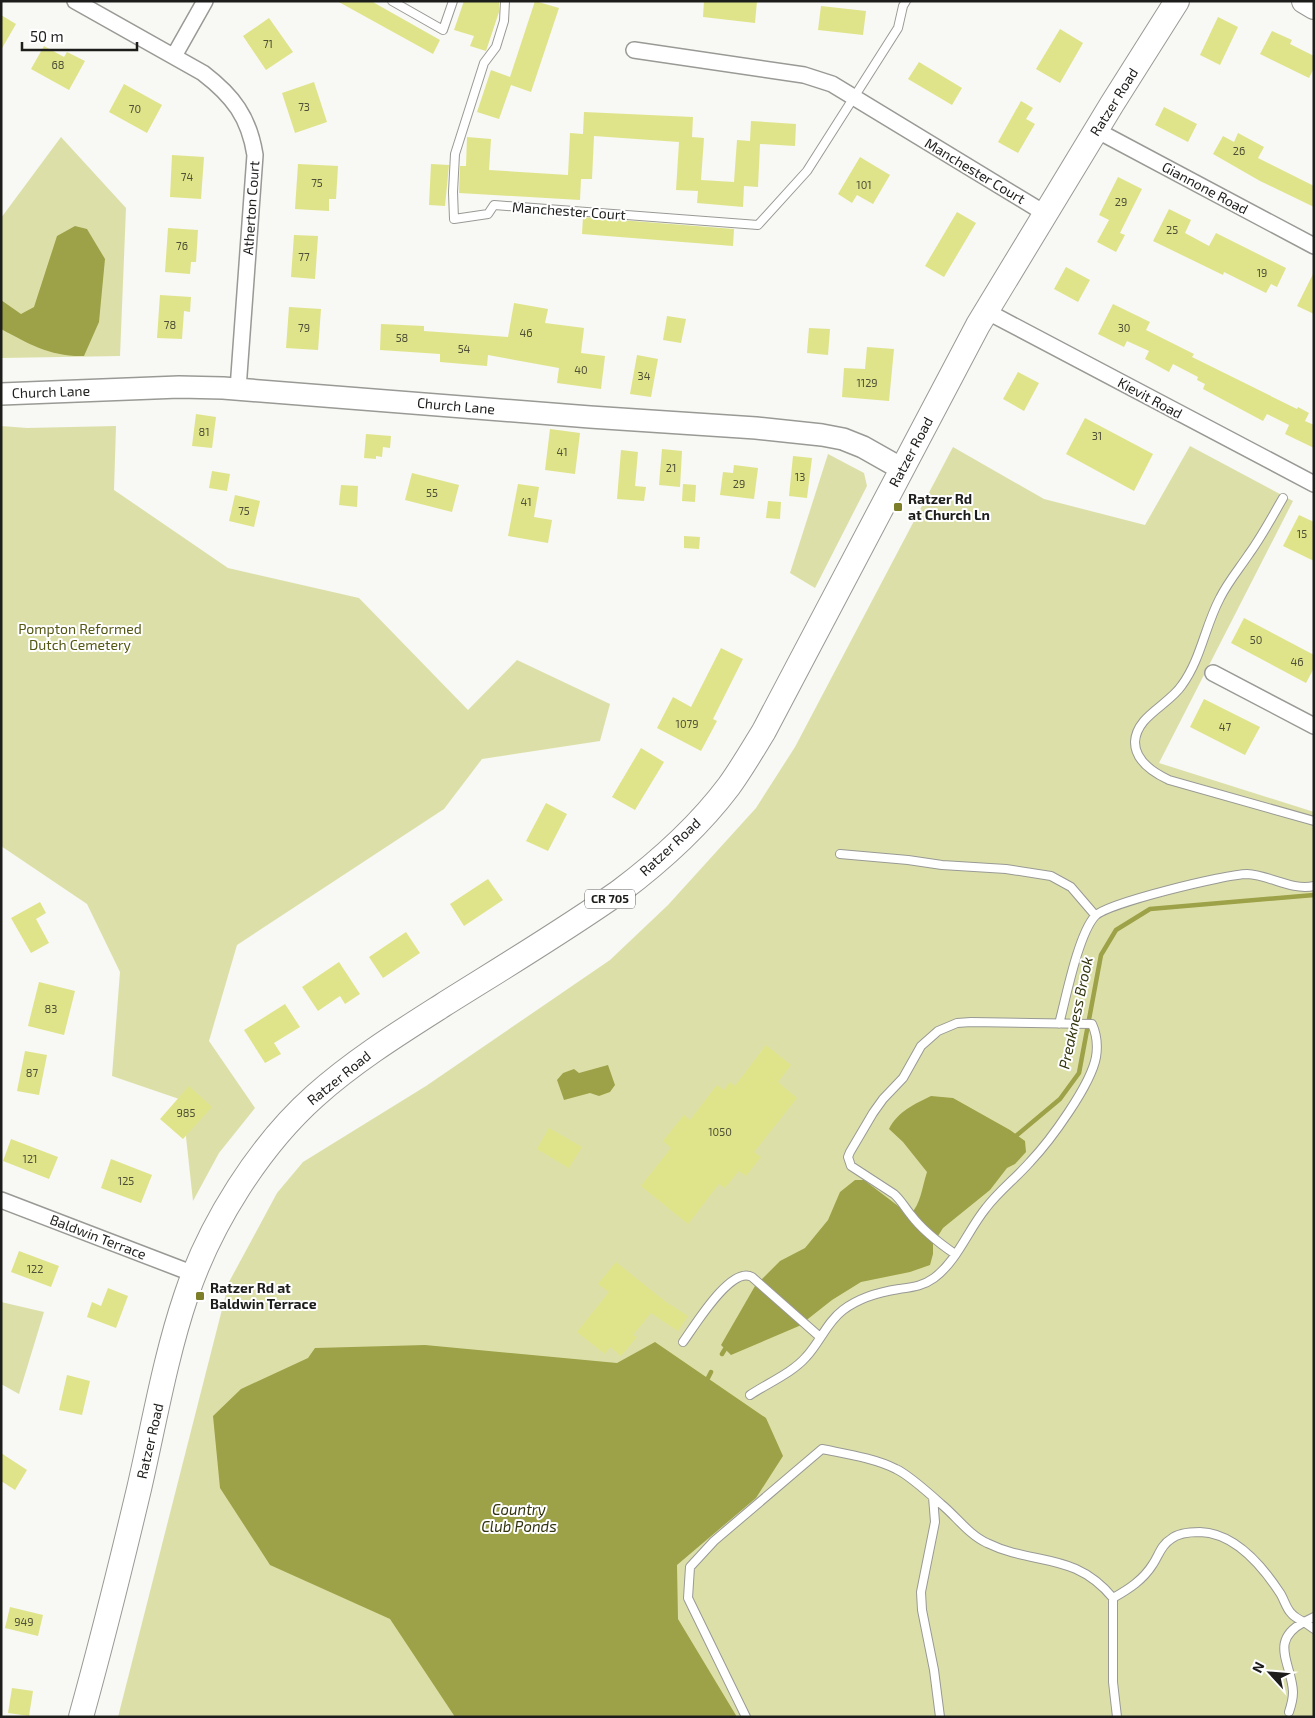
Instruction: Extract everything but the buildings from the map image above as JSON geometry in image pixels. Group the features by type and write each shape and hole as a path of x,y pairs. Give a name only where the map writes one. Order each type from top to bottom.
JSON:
{"main road":[{"name":"Ratzer Road","path":"81,1717 127,1540 174,1334 194,1274 216,1225 248,1173 289,1122 313,1098 373,1050 619,892 647,870 711,808 728,787 764,731 986,311 1177,1"},
{"path":"1304,1 1314,7"}],"street":[{"name":"Atherton Court","path":"75,1 203,73 220,86 245,119 252,137 255,154 238,389"},
{"path":"174,56 205,1"},
{"name":"Manchester Court","path":"634,50 804,75 832,84 1046,214"},
{"name":"Giannone Road","path":"1096,130 1314,246"},
{"name":"Kievit Road","path":"986,311 1314,484"},
{"name":"Church Lane","path":"1,394 179,387 238,389 756,428 843,439 863,447 902,468"},
{"path":"1213,673 1314,726"},
{"name":"Baldwin Terrace","path":"1,1200 194,1274"}],"lane":[{"path":"392,1 443,30 453,1"},
{"name":"Manchester Court","path":"505,1 504,21 496,47 484,63 455,154 454,219 488,214 494,205 758,224 807,170 898,28 904,4 895,1"},
{"path":"1282,498 1264,531 1219,600 1199,651 1178,693 1142,723 1135,742 1137,753 1142,761 1163,777 1314,820"},
{"path":"840,854 942,865 1006,869 1051,876 1071,887 1096,915"},
{"path":"1059,1024 1080,948 1096,915 1105,910 1147,895 1228,875 1252,874 1294,886 1306,888 1314,886"},
{"path":"750,1395 806,1358 835,1317 852,1304 874,1294 919,1287 946,1267 955,1254 987,1206 1029,1163 1054,1132 1083,1088 1096,1057 1097,1035 1092,1024 987,1022 957,1024 938,1031 921,1046 903,1078 883,1099 873,1113 848,1156 851,1166 894,1194 910,1215 935,1241 955,1254"},
{"path":"683,1342 705,1308 732,1282 743,1275 748,1275 758,1283 820,1337"},
{"path":"746,1717 688,1598 690,1568 714,1541 822,1450 855,1455 897,1469 933,1497 985,1543 1006,1551 1072,1566 1099,1584 1113,1598 1113,1682 1117,1717"},
{"path":"933,1497 935,1522 921,1592 922,1610 940,1717"},
{"path":"1113,1598 1139,1582 1154,1563 1162,1547 1172,1538 1192,1532 1206,1532 1237,1545 1250,1556 1266,1573 1291,1614 1314,1629"},
{"path":"1289,1712 1293,1694 1291,1679 1285,1662 1285,1642 1292,1629 1314,1617"}],"green space":[{"path":"61,137 126,208 120,356 1,358 1,218"},
{"name":"Pompton Reformed Dutch Cemetery","path":"1,426 27,428 116,426 114,490 228,568 359,598 468,710 517,660 610,704 600,741 482,759 444,809 237,945 209,1041 255,1108 219,1153 193,1201 182,1100 112,1076 120,972 87,904 1,846"},
{"path":"1190,446 1293,501 1159,763 1314,812 1314,1717 118,1717 229,1282 277,1193 303,1162 426,1086 610,960 668,905 756,808 795,747 953,447 1044,499 1145,525"},
{"path":"828,454 864,473 867,486 815,588 790,573"},
{"path":"1,1302 44,1312 19,1394 1,1384"}],"water":[{"path":"75,226 87,229 105,259 99,322 84,356 51,352 1,329 1,300 21,314 34,307 57,236"},
{"path":"608,1065 615,1085 610,1092 599,1096 590,1093 564,1100 557,1080 563,1073 574,1069 579,1073"},
{"path":"931,1096 953,1098 1010,1130 1025,1141 1026,1152 1015,1164 1007,1168 990,1190 943,1228 933,1244 930,1265 910,1272 861,1282 832,1300 799,1326 731,1355 721,1345 755,1286 780,1261 805,1248 828,1220 840,1192 855,1180 864,1180 910,1215 914,1211 919,1201 927,1172 903,1142 889,1129 902,1113"},
{"name":"Country Club Ponds","path":"655,1342 766,1418 783,1456 756,1498 677,1565 678,1619 737,1717 455,1717 390,1619 270,1565 220,1488 213,1416 241,1389 308,1358 315,1348 425,1345 617,1363"}],"waterway":[{"name":"Preakness Brook","path":"1017,1135 1060,1099 1079,1073 1101,955 1116,930 1150,909 1314,895"},
{"name":"Preakness Brook","path":"722,1354 725,1349"},
{"name":"Preakness Brook","path":"708,1378 711,1372"}],"place":[{"name":"Ratzer Rd at Church Ln","path":"898,507"},
{"name":"Ratzer Rd at Baldwin Terrace","path":"200,1296"}]}
